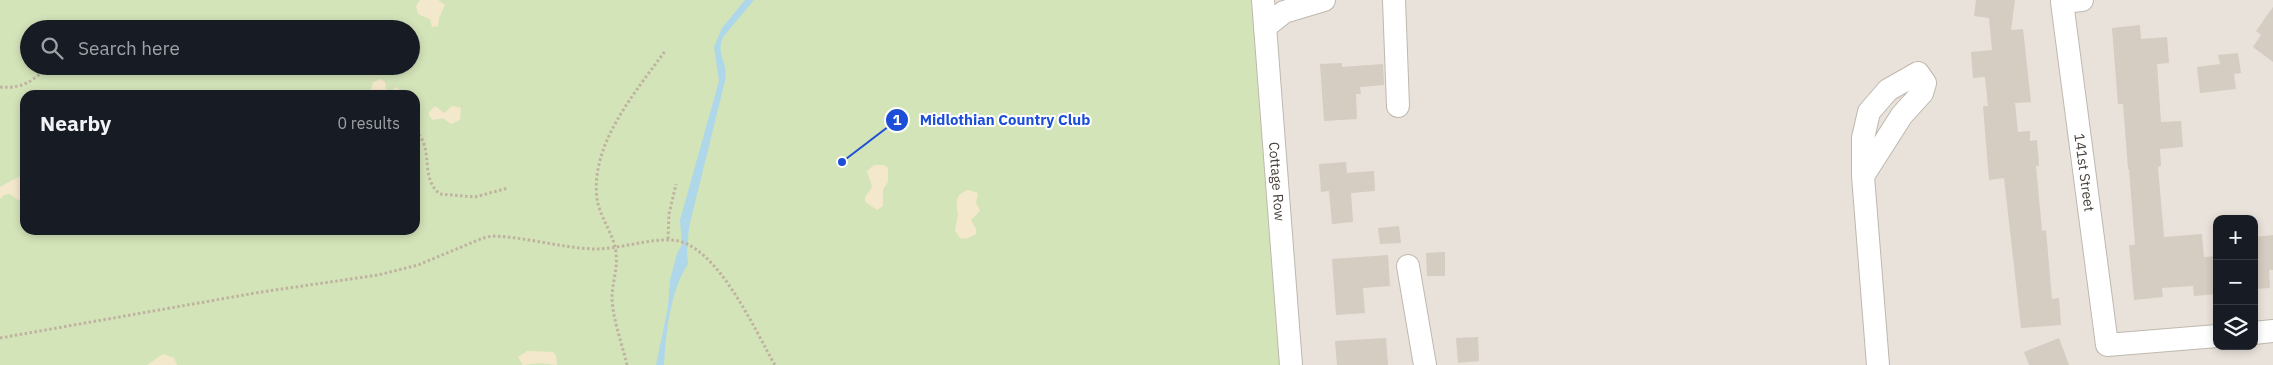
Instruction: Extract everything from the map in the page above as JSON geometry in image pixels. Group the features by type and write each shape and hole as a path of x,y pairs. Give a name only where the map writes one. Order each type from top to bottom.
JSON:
{"street":[{"name":"Cottage Row","path":"1263,0 1291,365"},
{"path":"1265,28 1284,12 1324,0"},
{"path":"1394,0 1398,106"},
{"name":"141st Street","path":"2072,1 2107,345 2213,336"},
{"path":"1863,176 1878,365"},
{"path":"1408,266 1425,365"},
{"path":"2258,333 2273,331"}],"path":[{"path":"627,365 612,300 617,262 615,247 601,216 597,200 598,161 618,122 665,51"},
{"path":"0,87 19,87 41,75"},
{"path":"420,138 423,142 430,183 440,194 475,197 508,188"},
{"path":"668,239 669,214 676,184"},
{"path":"0,338 262,292 378,275 418,265 492,236 595,249 668,239 683,242 708,259 726,282 776,365"}],"shaded area":[{"path":"1257,0 2273,0 2273,365 1286,365"}],"green space":[{"path":"0,0 1257,0 1286,365 0,365"}],"sand":[{"path":"420,0 438,0 445,5 439,18 438,26 432,27 430,19 418,14 416,6"},
{"path":"381,79 385,82 386,89 388,90 371,90 373,82"},
{"path":"435,106 444,113 452,106 461,108 460,120 451,124 443,118 433,120 429,116 429,112"},
{"path":"874,165 884,165 888,168 888,182 883,189 883,206 877,210 865,202 865,197 872,187 867,171"},
{"path":"20,176 20,200 10,194 4,195 0,199 0,187"},
{"path":"968,190 978,193 976,203 980,211 971,220 976,229 976,234 966,239 960,238 955,231 958,214 957,200 960,194"},
{"path":"527,351 553,352 556,356 557,365 540,363 523,365 518,357"},
{"path":"163,354 174,358 177,365 147,365"}],"water":[{"path":"745,0 754,0 723,37 721,44 720,49 726,74 725,81 689,227 688,264 673,299 664,365 656,365 668,307 670,280 677,253 682,245 680,220 719,81 714,47 722,28"}],"building":[{"path":"1976,0 2015,0 2011,30 2023,29 2031,102 2015,103 2018,132 2030,131 2030,141 2037,140 2039,166 2036,166 2042,231 2046,230 2052,299 2059,298 2061,325 2021,328 2004,178 1989,180 1983,106 1988,106 1985,77 1973,78 1971,52 1992,50 1989,18 1974,16"},
{"path":"2273,7 2273,62 2253,47 2261,35 2256,31"},
{"path":"2140,25 2141,39 2167,37 2169,63 2157,64 2161,122 2181,121 2183,147 2160,149 2161,166 2158,167 2164,237 2202,234 2204,257 2213,256 2213,294 2194,296 2193,286 2162,288 2163,297 2134,300 2129,245 2135,245 2129,169 2123,104 2118,104 2112,28"},
{"path":"2238,53 2241,73 2234,74 2236,89 2200,93 2197,67 2220,64 2218,55"},
{"path":"1342,63 1342,67 1383,64 1384,85 1360,87 1361,94 1356,94 1357,119 1324,121 1320,64"},
{"path":"1346,162 1347,173 1374,171 1375,191 1351,193 1353,222 1332,224 1329,191 1321,192 1319,164"},
{"path":"1399,226 1401,243 1380,244 1378,228"},
{"path":"2273,235 2273,270 2269,270 2270,288 2258,289 2258,237"},
{"path":"1445,252 1445,276 1427,276 1426,253"},
{"path":"1388,255 1390,286 1363,288 1365,313 1336,315 1332,259"},
{"path":"1478,337 1479,361 1458,363 1456,338"},
{"path":"1386,338 1388,365 1337,365 1335,341"},
{"path":"2059,338 2069,365 2029,365 2024,352"}],"place":[{"name":"Midlothian Country Club","path":"842,162"}]}
